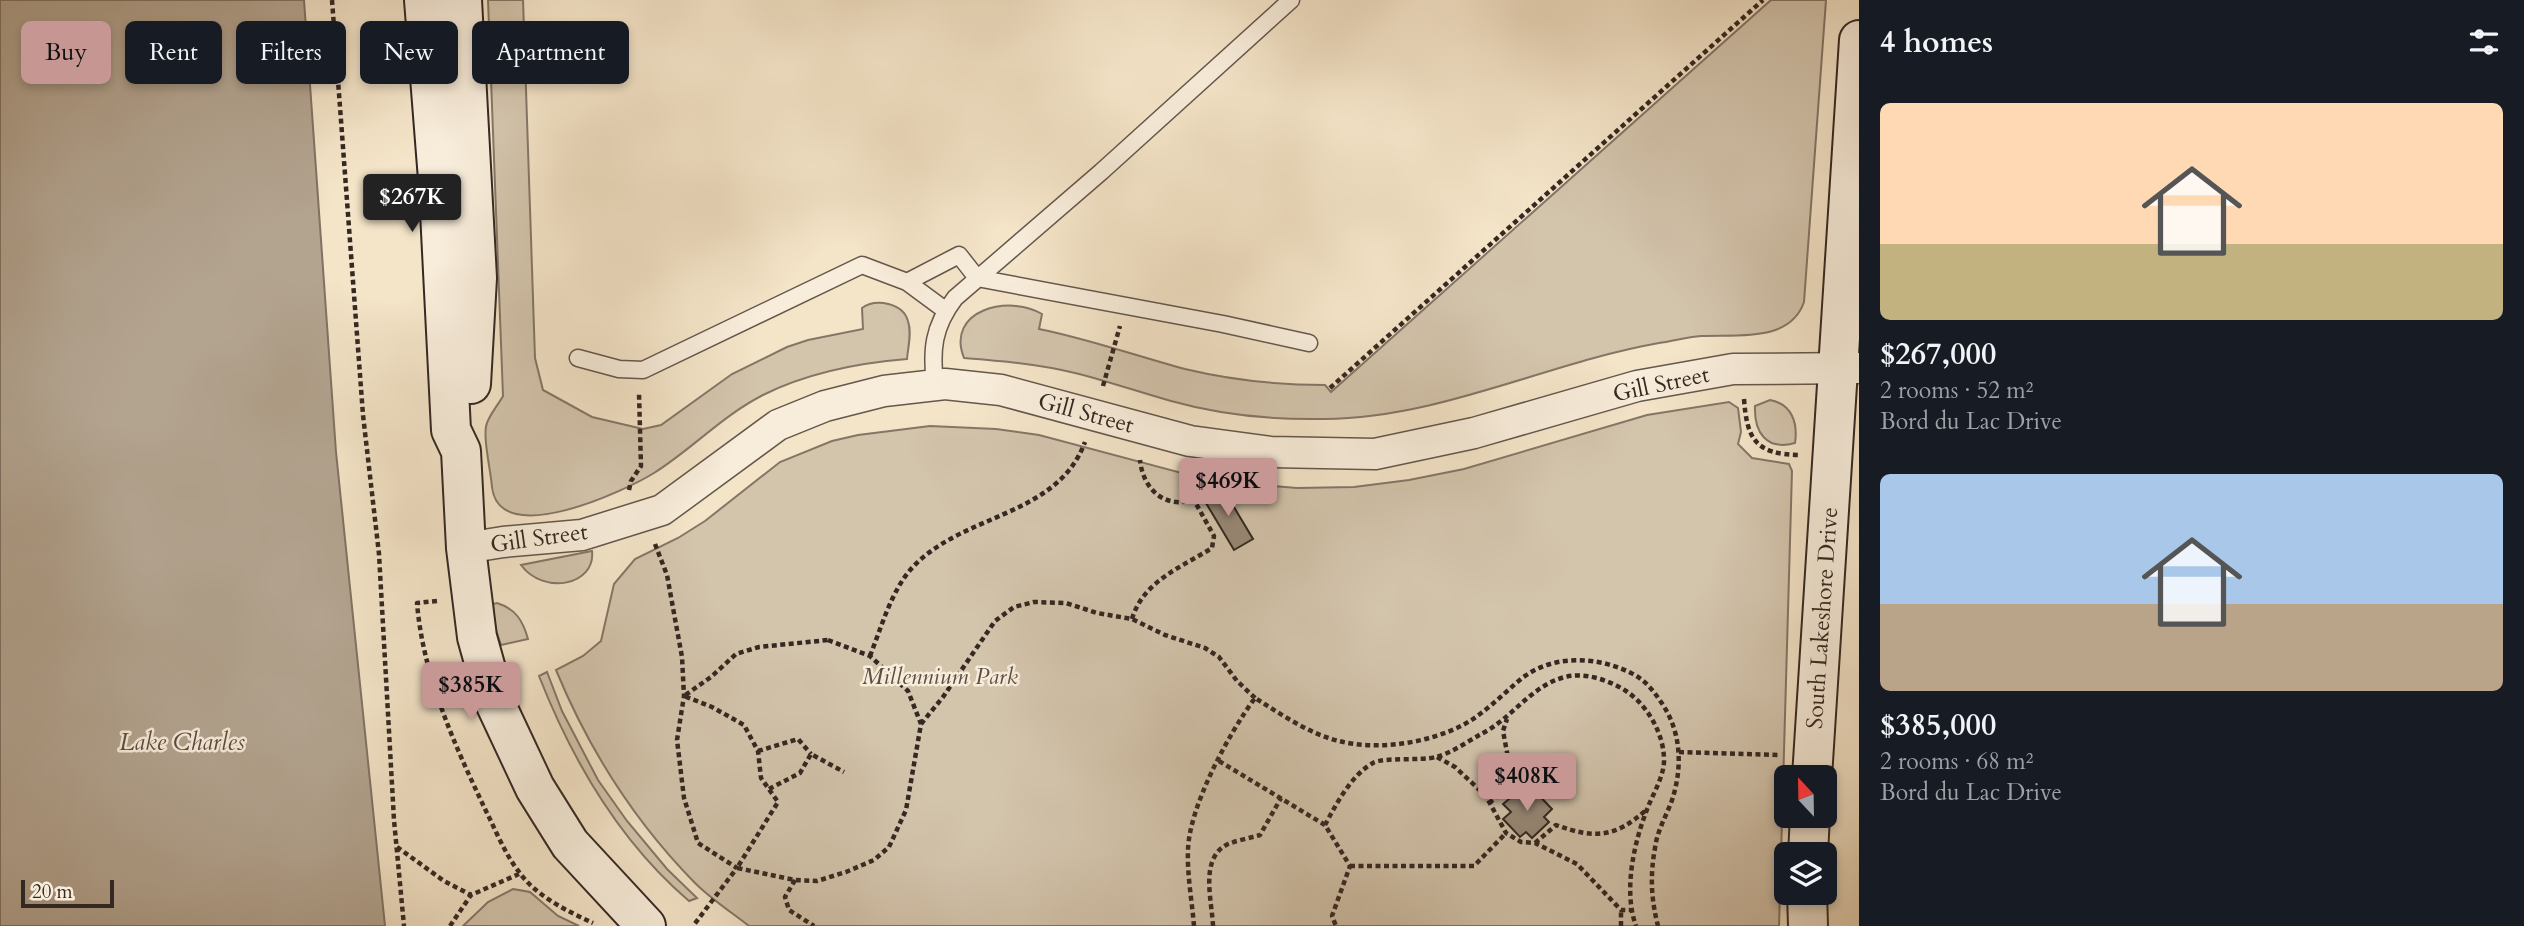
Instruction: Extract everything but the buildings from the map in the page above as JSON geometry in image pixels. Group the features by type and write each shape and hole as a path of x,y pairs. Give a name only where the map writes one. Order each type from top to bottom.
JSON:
{"street":[{"path":"424,0 439,192 452,430 461,451 466,548 477,637 493,693 535,788 570,844 646,926"},
{"path":"461,451 468,431 477,278 462,0"},
{"name":"South Lakeshore Drive","path":"1802,765 1848,367 1859,40"},
{"name":"Gill Street","path":"466,548 582,535 662,510 778,425 825,406 884,391 935,385 1001,390 1190,441 1271,452 1376,454 1474,433 1637,386 1733,369 1848,367"},
{"path":"1807,905 1808,926"}],"lane":[{"path":"935,385 932,344 945,310 977,278 1101,172 1291,0"},
{"path":"907,282 959,255 977,278 1223,324 1309,343"},
{"path":"578,358 618,369 640,370 862,265 907,282 945,310"}],"path":[{"path":"332,0 362,402 379,554 396,846 404,926"},
{"path":"1329,388 1763,0"},
{"path":"1103,386 1126,307"},
{"path":"629,491 631,481 641,466 640,370"},
{"path":"1743,395 1749,435 1759,446 1774,453 1804,456"},
{"path":"870,656 893,600 911,569 944,541 1028,505 1063,478 1080,455 1086,438"},
{"path":"1132,618 1142,596 1179,567 1212,548 1214,536 1194,500 1182,504 1167,502 1156,494 1141,471 1139,452"},
{"path":"654,540 667,575 682,657 684,696 677,740 684,798 698,843 737,868 795,880 817,881 874,860 888,847 906,810 921,724 943,697 995,621 1014,607 1034,602 1066,603 1132,618 1165,635 1205,648 1219,657 1237,681 1255,698 1315,734 1340,742 1372,746 1416,741 1462,726 1499,701 1523,677 1548,664 1566,660 1601,661 1633,673 1651,688 1678,737 1676,783 1655,846 1651,899 1658,926"},
{"path":"418,603 420,633 452,738 519,874 549,900 596,926"},
{"path":"684,696 711,677 736,654 759,647 828,640 870,656 908,691 921,724"},
{"path":"1325,825 1342,792 1374,762 1437,757 1507,718 1525,701 1564,677 1580,675 1598,679 1626,691 1646,710 1658,730 1664,759 1657,788 1647,808 1638,838 1630,884 1630,910 1636,926"},
{"path":"684,696 712,707 744,725 758,751 761,778 778,802 737,868 694,926"},
{"path":"1194,926 1188,849 1197,807 1237,723 1255,698"},
{"path":"1489,803 1513,784 1503,731 1507,718"},
{"path":"758,751 798,739 811,754 844,772"},
{"path":"1679,752 1793,765"},
{"path":"769,789 800,773 811,754"},
{"path":"1437,757 1471,781 1489,803 1506,833 1521,842 1535,843 1577,864 1621,910 1621,926"},
{"path":"1219,761 1325,825 1350,866"},
{"path":"1213,926 1210,863 1217,852 1228,844 1260,835 1281,798"},
{"path":"1535,843 1556,825 1595,836 1612,832 1647,808"},
{"path":"1350,866 1474,866 1506,833"},
{"path":"396,846 444,881 471,895"},
{"path":"1336,926 1332,916 1350,866"},
{"path":"450,926 471,895 519,874"},
{"path":"795,880 785,897 789,910 814,926"},
{"path":"1621,910 1630,910"}],"green space":[{"path":"488,0 523,0 524,21 489,21"},
{"path":"1771,0 1826,0 1804,302 1797,315 1774,330 1760,334 1696,337 1659,343 1575,363 1410,410 1324,419 1286,419 1228,413 1190,406 1061,370 964,358 961,342 964,328 972,318 984,310 1013,306 1042,314 1039,329 1185,369 1255,381 1325,385 1331,392"},
{"path":"491,84 526,84 535,358 543,390 592,417 643,429 661,425 732,374 787,347 863,329 862,308 868,305 881,303 895,306 905,315 910,330 907,359 833,370 780,387 748,403 681,454 639,481 592,502 539,515 516,514 500,505 492,487 486,429 488,420 503,396"},
{"path":"1770,400 1784,406 1792,416 1795,443 1785,445 1769,442 1760,431 1755,406"},
{"name":"Millennium Park","path":"1729,402 1738,408 1741,432 1738,444 1752,458 1789,464 1792,471 1784,765 1774,765 1774,828 1782,828 1781,842 1774,842 1774,905 1780,905 1779,926 749,926 695,883 652,835 598,756 556,670 583,656 601,641 614,584 635,559 705,521 780,462 832,441 930,426 996,429 1039,435 1182,473 1201,501 1239,483 1297,488 1354,487 1409,480 1464,469 1647,415"},
{"path":"592,551 591,563 586,572 567,582 542,581 521,565"},
{"path":"497,603 518,616 528,639 501,645 495,627 493,604"},
{"path":"547,672 562,711 598,780 627,821 667,869 697,898 689,901 664,878 641,853 600,798 552,707 539,676"},
{"path":"513,889 530,892 558,916 579,926 463,926 488,902"}],"water":[{"name":"Lake Charles","path":"0,0 304,0 305,21 236,21 236,84 310,84 336,452 385,926 0,926"}]}
